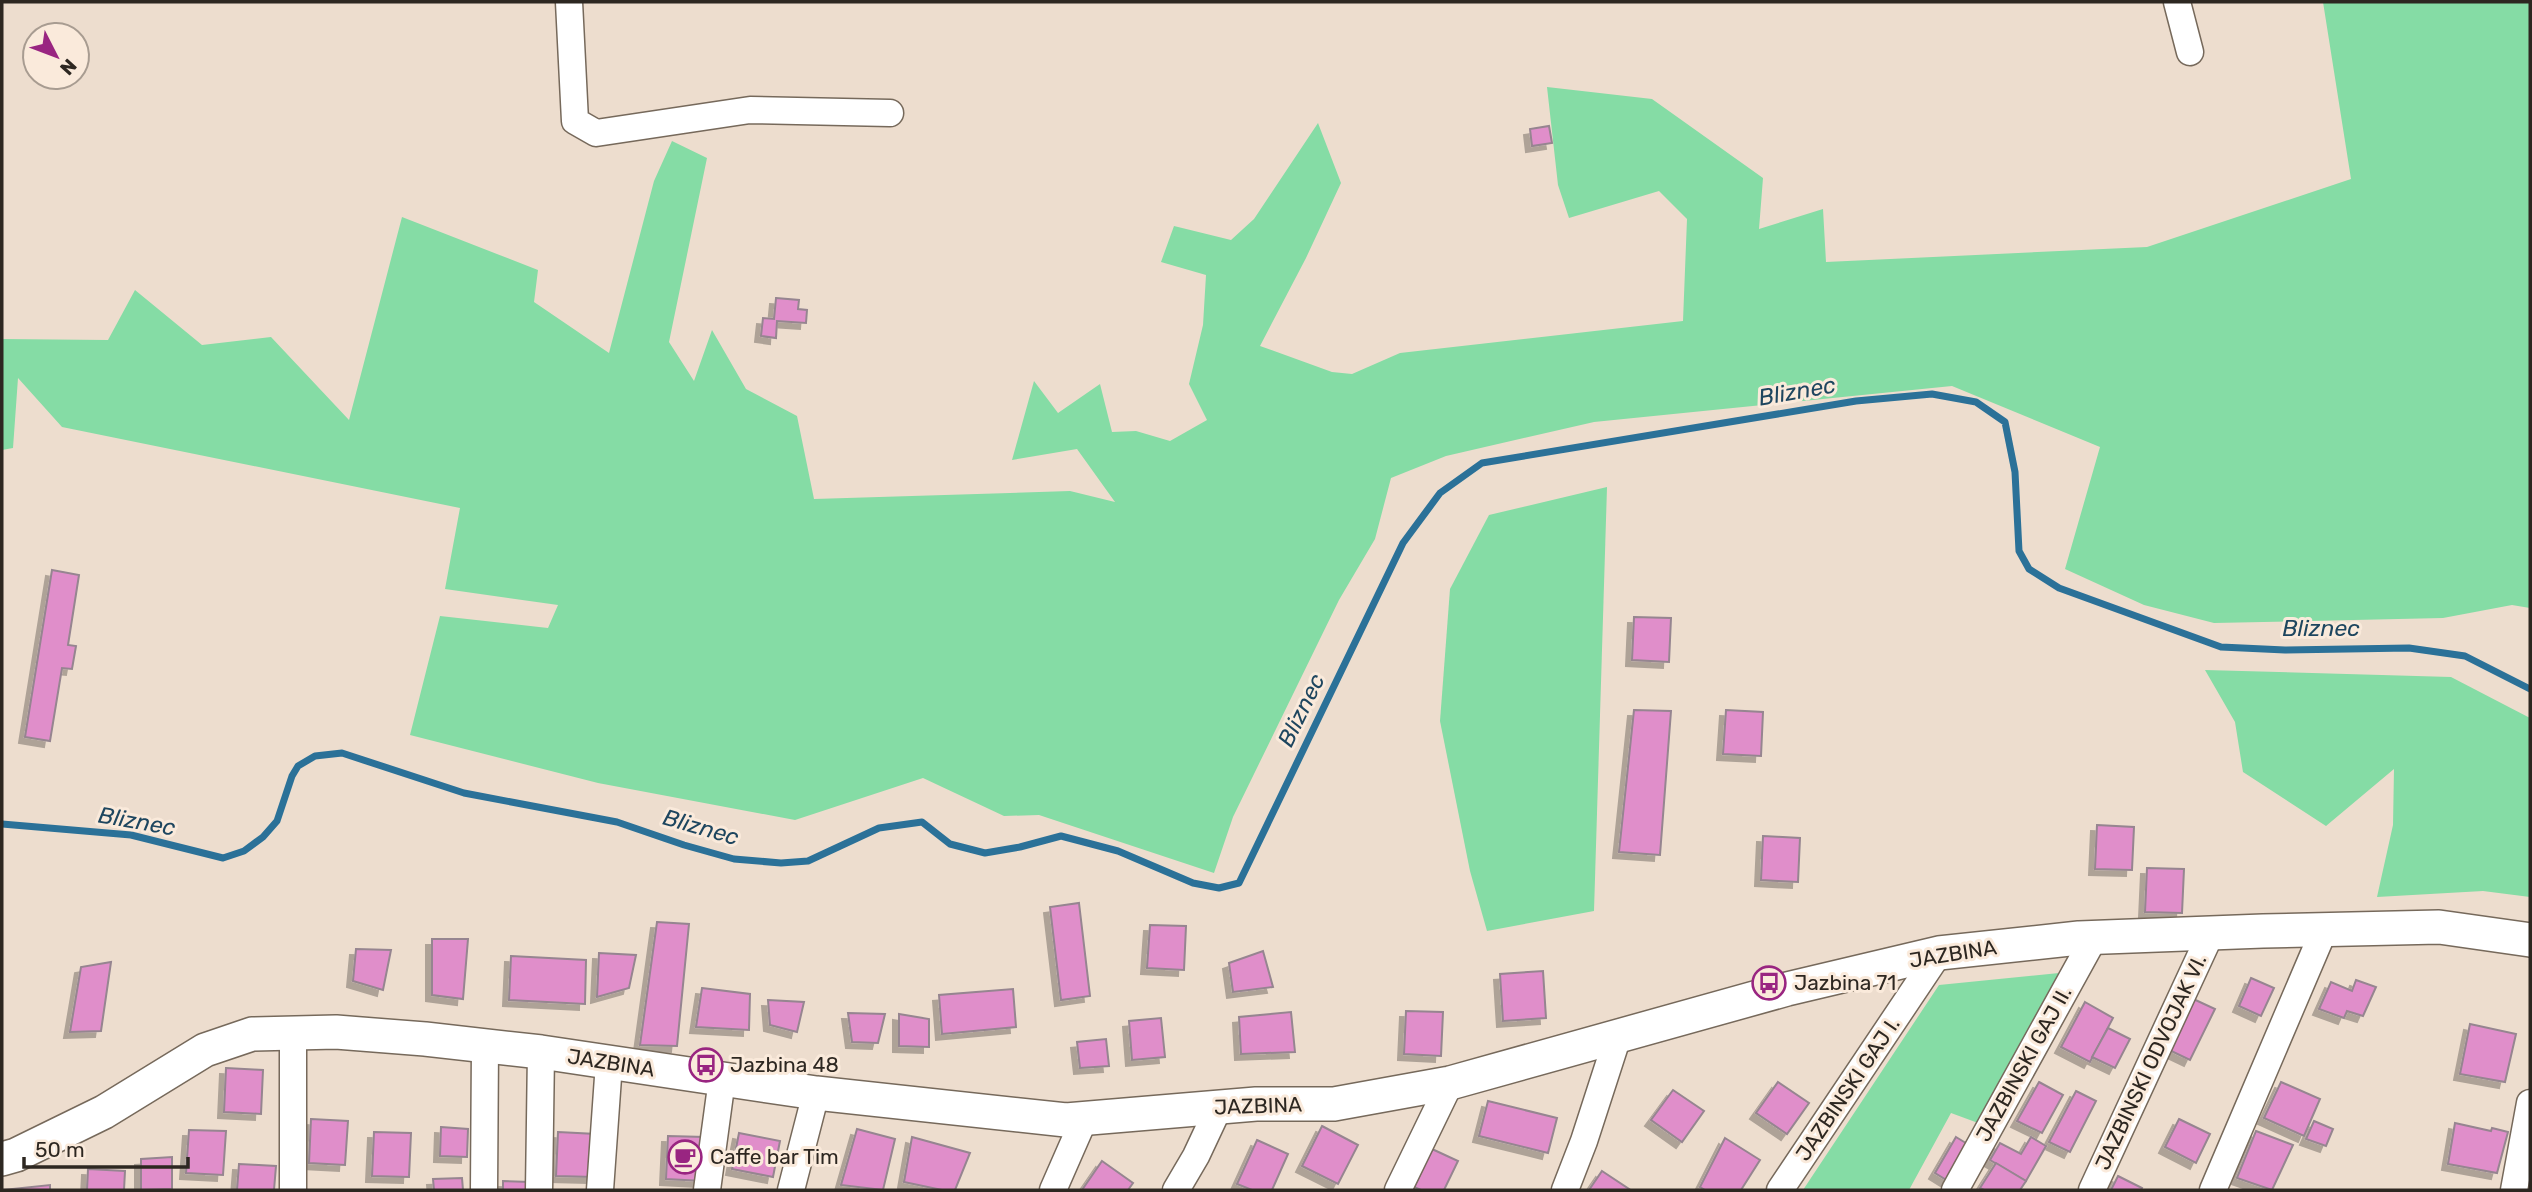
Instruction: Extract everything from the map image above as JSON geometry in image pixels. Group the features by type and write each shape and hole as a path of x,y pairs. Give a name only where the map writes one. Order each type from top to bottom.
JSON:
{"street":[{"path":"569,2 575,121 596,133 750,110 890,113"},
{"path":"2177,2 2190,52"},
{"name":"JAZBINA","path":"2,1159 16,1155 103,1112 205,1050 252,1034 336,1032 485,1046 816,1093 1066,1120 1256,1104 1334,1104 1450,1083 1787,989 1939,953 2094,938 2439,927 2530,940"},
{"path":"2213,1190 2324,930"},
{"name":"JAZBINSKI ODVOJAK VI.","path":"2092,1190 2211,933"},
{"name":"JAZBINSKI GAJ II.","path":"1955,1190 2094,938"},
{"name":"JAZBINSKI GAJ I.","path":"1780,1190 1939,953"},
{"path":"293,1034 293,1190"},
{"path":"1565,1190 1618,1036"},
{"path":"484,1190 485,1046"},
{"path":"539,1190 541,1052"},
{"path":"600,1190 609,1063"},
{"path":"707,1190 722,1079"},
{"path":"1398,1190 1450,1083"},
{"path":"791,1190 816,1093"},
{"path":"2514,1190 2530,1103"},
{"path":"1177,1190 1219,1107"},
{"path":"1053,1190 1085,1117"}],"green space":[{"path":"2323,2 2530,2 2530,608 2512,605 2443,618 2214,623 2144,605 2065,569 2100,447 1952,386 1594,422 1446,456 1391,478 1375,539 1339,600 1233,817 1214,873 1039,815 1004,816 923,778 795,820 598,783 410,735 440,616 548,628 558,605 445,589 460,508 62,427 18,378 13,448 2,450 2,339 108,340 135,290 202,345 271,337 349,420 402,217 538,270 534,302 609,353 654,181 672,141 707,158 669,342 694,381 712,330 746,389 797,416 814,499 1070,491 1115,502 1077,449 1012,460 1034,381 1058,413 1100,384 1112,432 1136,431 1170,441 1207,420 1189,384 1203,325 1206,275 1161,262 1174,226 1231,240 1254,219 1318,123 1341,183 1260,346 1332,372 1352,374 1400,353 1683,321 1687,219 1659,191 1569,218 1558,185 1547,87 1652,99 1763,178 1759,229 1823,209 1826,262 2147,247 2351,179"},
{"path":"1607,487 1594,911 1487,931 1470,871 1440,721 1450,589 1489,515"},
{"path":"2205,670 2451,677 2530,718 2530,897 2483,891 2377,897 2393,825 2394,769 2326,826 2243,772 2235,722"},
{"path":"2059,973 1989,1127 1951,1113 1909,1190 1803,1190 1939,985"}],"building":[{"path":"1549,126 1552,143 1532,146 1530,129"},
{"path":"776,298 799,300 798,309 807,310 806,323 777,321 776,338 761,336 763,318 774,319"},
{"path":"52,570 79,575 68,645 76,646 72,669 62,668 50,741 25,737"},
{"path":"1634,617 1671,618 1669,662 1632,660"},
{"path":"1634,710 1671,711 1660,855 1619,852"},
{"path":"1726,710 1763,712 1761,756 1723,754"},
{"path":"2097,825 2134,827 2132,870 2095,869"},
{"path":"1763,836 1800,838 1798,882 1761,880"},
{"path":"2147,868 2184,869 2182,913 2145,912"},
{"path":"1079,903 1090,996 1061,1000 1050,907"},
{"path":"657,922 689,924 677,1046 640,1045"},
{"path":"1150,925 1186,926 1184,970 1147,968"},
{"path":"432,939 468,939 463,999 432,995"},
{"path":"356,949 391,950 383,990 353,981"},
{"path":"1263,951 1273,987 1233,992 1229,963"},
{"path":"599,953 636,955 629,988 597,997"},
{"path":"511,956 586,960 585,1004 509,1000"},
{"path":"111,962 101,1031 70,1032 81,967"},
{"path":"1543,971 1546,1018 1503,1021 1500,974"},
{"path":"2251,978 2274,988 2261,1016 2239,1006"},
{"path":"2356,980 2376,987 2363,1016 2347,1011 2344,1018 2319,1009 2331,982 2352,991"},
{"path":"702,988 750,994 749,1030 696,1027"},
{"path":"1013,989 1016,1027 942,1034 939,995"},
{"path":"2189,997 2215,1009 2190,1060 2165,1048"},
{"path":"768,1000 804,1002 797,1032 770,1025"},
{"path":"2085,1002 2113,1018 2090,1062 2061,1047"},
{"path":"1406,1011 1443,1012 1441,1056 1404,1054"},
{"path":"1291,1012 1295,1052 1241,1054 1239,1017"},
{"path":"848,1013 885,1014 878,1043 852,1042"},
{"path":"899,1014 929,1019 929,1047 899,1046"},
{"path":"1161,1018 1165,1057 1132,1060 1129,1021"},
{"path":"2470,1024 2516,1034 2505,1082 2460,1074"},
{"path":"2108,1028 2130,1039 2115,1068 2092,1057"},
{"path":"1106,1039 1109,1066 1080,1068 1077,1042"},
{"path":"226,1068 263,1070 261,1114 224,1112"},
{"path":"1778,1082 1809,1103 1787,1134 1756,1113"},
{"path":"2039,1082 2063,1095 2042,1133 2017,1121"},
{"path":"2281,1082 2320,1099 2304,1136 2264,1118"},
{"path":"1673,1090 1704,1111 1682,1142 1651,1120"},
{"path":"2076,1091 2096,1101 2070,1152 2049,1142"},
{"path":"1488,1101 1557,1118 1548,1153 1479,1136"},
{"path":"311,1119 348,1121 345,1165 309,1163"},
{"path":"2179,1119 2210,1134 2196,1163 2165,1147"},
{"path":"2314,1121 2333,1129 2326,1146 2306,1139"},
{"path":"2455,1123 2508,1132 2497,1173 2448,1164"},
{"path":"1322,1126 1358,1145 1338,1184 1302,1166"},
{"path":"441,1127 468,1129 467,1157 440,1156"},
{"path":"857,1129 895,1139 883,1190 841,1185"},
{"path":"189,1130 226,1131 223,1175 186,1173"},
{"path":"2256,1131 2293,1145 2272,1190 2237,1178"},
{"path":"374,1132 411,1133 409,1177 372,1176"},
{"path":"558,1132 596,1134 594,1177 556,1176"},
{"path":"739,1133 780,1141 773,1177 732,1169"},
{"path":"668,1136 705,1137 703,1181 666,1179"},
{"path":"912,1137 970,1153 955,1190 904,1182"},
{"path":"1956,1137 1974,1148 1953,1184 1935,1173"},
{"path":"2031,1137 2046,1146 2026,1181 1990,1160 2000,1143 2021,1154"},
{"path":"1725,1138 1760,1160 1741,1190 1705,1190 1700,1187"},
{"path":"1257,1140 1288,1154 1272,1190 1252,1190 1237,1184"},
{"path":"1432,1149 1458,1161 1444,1190 1421,1190 1414,1187"},
{"path":"172,1157 172,1189 141,1190 141,1159"},
{"path":"1102,1161 1133,1183 1128,1190 1082,1190"},
{"path":"1996,1163 2026,1181 2020,1190 1980,1188"},
{"path":"239,1164 276,1166 274,1190 237,1190"},
{"path":"88,1169 125,1171 124,1190 87,1190"},
{"path":"1602,1171 1629,1189 1589,1190"},
{"path":"2118,1176 2142,1188 2141,1190 2111,1190"},
{"path":"462,1178 463,1190 434,1190 433,1179"},
{"path":"503,1181 530,1182 530,1190 503,1190"},
{"path":"50,1185 50,1190 3,1190"}],"waterway":[{"name":"Bliznec","path":"2,824 131,835 223,858 244,851 263,837 277,821 298,766 315,756 342,753 464,793 617,822 734,859 781,863 808,861 879,828 922,822 950,844 985,853 1061,836 1118,851 1193,883 1219,888 1239,883 1403,543 1440,493 1482,463 1856,401 1932,394 1976,402 2005,422 2015,472 2019,551 2029,569 2059,588 2221,647 2285,650 2409,648 2465,656 2530,689"}],"place":[{"name":"Jazbina 71","path":"1769,983"},
{"name":"Jazbina 48","path":"706,1065"},
{"name":"Caffe bar Tim","path":"685,1157"}]}
